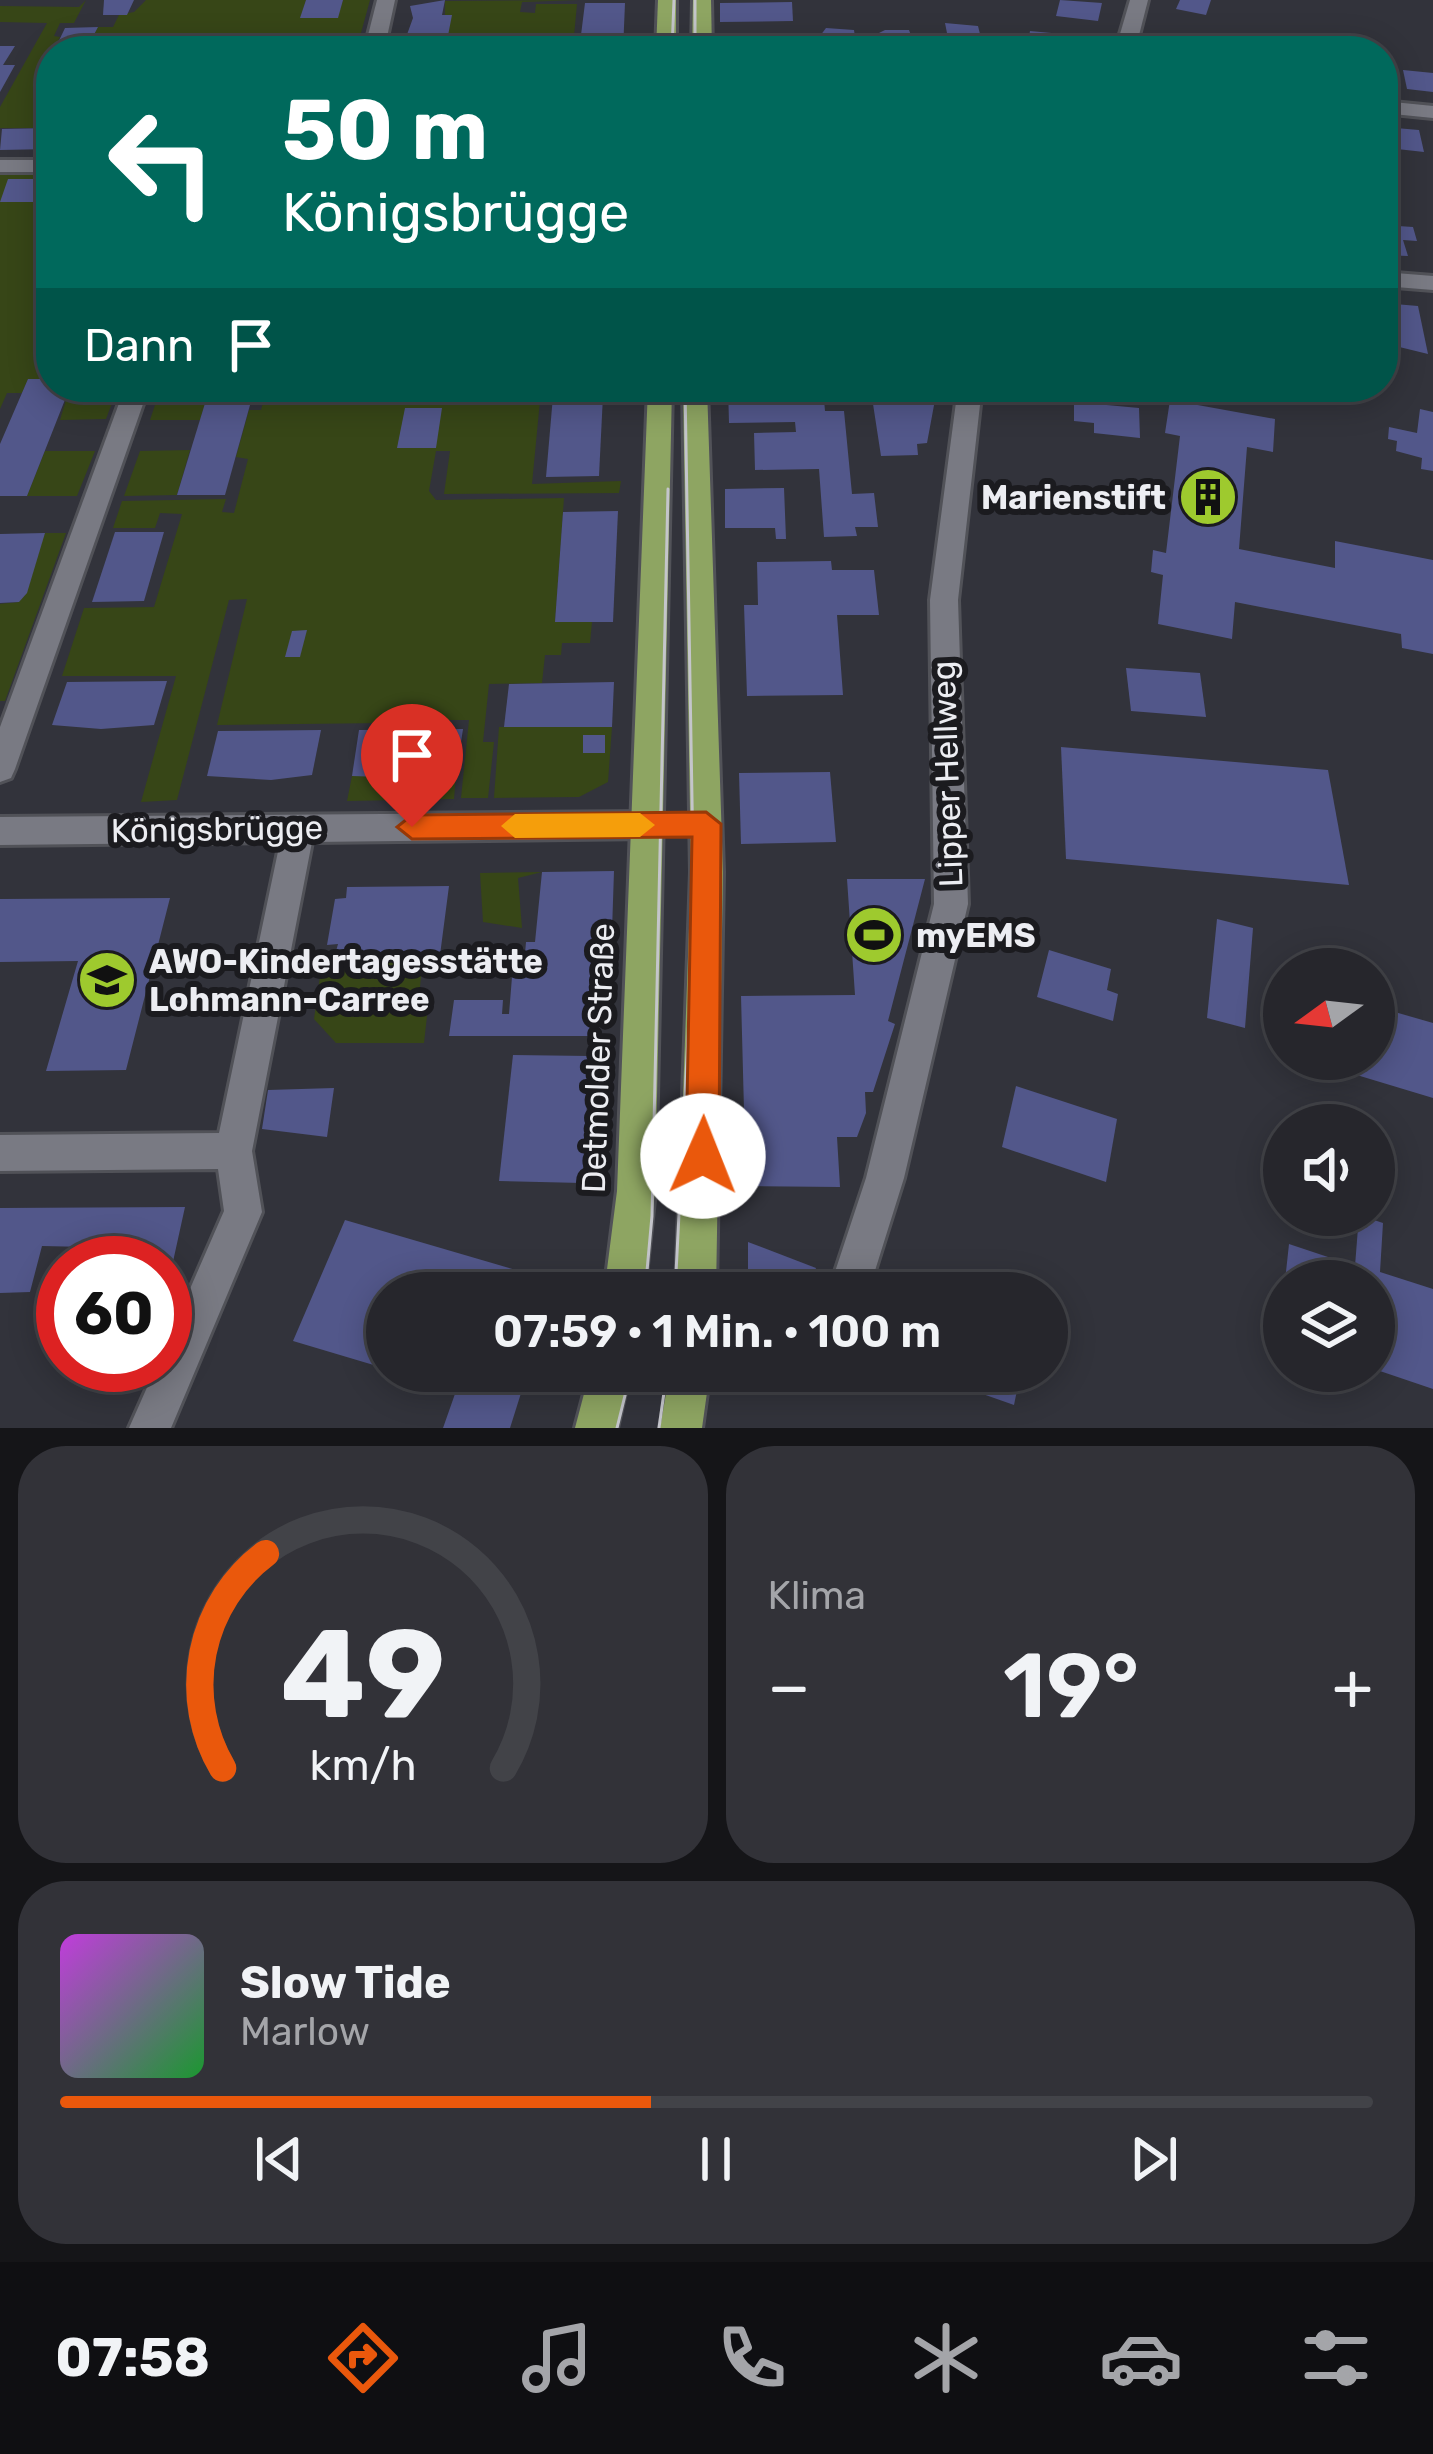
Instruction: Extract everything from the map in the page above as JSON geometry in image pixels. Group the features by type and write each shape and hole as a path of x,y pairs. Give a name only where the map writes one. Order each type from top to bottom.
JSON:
{"main road":[{"path":"667,0 667,36"},
{"path":"702,0 702,36"},
{"name":"Detmolder Straße","path":"627,1272 636,1192 650,825 660,402"},
{"path":"694,402 706,824 696,1272"},
{"path":"650,825 706,824"},
{"path":"596,1428 605,1392"},
{"path":"681,1428 686,1392"}],"street":[{"path":"378,36 386,0"},
{"path":"1129,36 1139,0"},
{"path":"1398,108 1433,112"},
{"path":"0,166 36,166"},
{"path":"1398,280 1433,283"},
{"path":"0,770 132,402"},
{"name":"Lipper Hellweg","path":"855,1272 885,1178 951,904 944,614 968,402"},
{"name":"Königsbrügge","path":"0,831 650,825"},
{"path":"150,1428 236,1240 243,1181 234,1151 299,828"},
{"path":"0,1154 234,1151"}],"green space":[{"path":"86,0 74,23 60,23 54,36 40,36 47,23 0,22 0,6 79,7"},
{"path":"146,0 306,0 301,18 337,18 343,0 370,0 360,36 93,36 98,27 113,27 119,15 134,12"},
{"path":"580,0 522,2 520,12 535,13 536,4 577,4 574,36 445,36 445,1"},
{"path":"36,43 36,128 0,128 0,107"},
{"path":"0,170 36,170 36,379 28,379 22,393 7,393 0,409"},
{"path":"65,402 112,402 106,419 60,420"},
{"path":"156,402 205,402 200,420 150,420"},
{"path":"263,402 540,402 532,484 621,481 619,493 444,494 450,451 436,451 429,491 436,500 564,498 555,621 592,622 590,643 562,643 561,655 545,655 542,683 489,684 483,742 494,742 488,798 461,798 469,720 411,720 412,708 400,708 397,720 387,723 217,725 247,599 229,600 177,800 141,802 176,676 62,676 84,608 154,607 182,514 160,513 155,528 113,528 122,501 226,499 222,512 234,513 248,459 236,457 249,410 261,410"},
{"path":"190,450 177,495 124,496 140,451"},
{"path":"45,451 95,451 77,496 27,496"},
{"path":"45,533 66,533 5,701 0,701 0,604 19,602"},
{"path":"499,727 612,727 608,782 579,797 494,798"},
{"path":"456,775 454,799 347,801 352,776"},
{"path":"542,872 518,878 522,928 483,922 480,873"},
{"path":"323,955 423,955 419,998 429,998 424,1043 336,1043 314,1019"}],"building":[{"path":"104,0 134,0 127,15 103,15"},
{"path":"306,0 343,0 338,18 300,18"},
{"path":"445,0 442,15 452,15 448,36 406,36 413,18 410,6"},
{"path":"1060,0 1102,3 1098,21 1056,16"},
{"path":"1180,0 1211,0 1206,15 1176,9"},
{"path":"792,2 793,21 720,22 720,3"},
{"path":"585,3 625,3 624,36 581,36"},
{"path":"945,23 978,26 980,36 948,36"},
{"path":"98,27 93,36 61,36 65,28"},
{"path":"826,28 854,30 855,36 820,36"},
{"path":"909,30 911,36 877,36"},
{"path":"1030,31 1062,36 1029,36"},
{"path":"723,33 775,36 723,36"},
{"path":"0,46 15,46 3,65 15,65 0,92"},
{"path":"1403,70 1433,73 1433,92 1407,89"},
{"path":"36,128 36,149 0,150 2,129"},
{"path":"1398,128 1419,130 1424,152 1398,149"},
{"path":"8,179 36,179 36,202 0,202"},
{"path":"1398,226 1413,227 1417,241 1403,240 1408,256 1398,256"},
{"path":"1398,304 1418,306 1428,354 1398,347"},
{"path":"28,379 36,379 36,402 64,402 27,496 0,496 0,444"},
{"path":"205,402 251,402 225,495 177,495"},
{"path":"552,402 603,402 599,476 546,477"},
{"path":"728,402 824,402 825,411 844,411 852,494 874,493 878,527 855,527 857,536 824,537 819,469 755,470 754,433 796,432 795,422 729,423"},
{"path":"935,402 927,443 917,444 918,455 881,456 873,404 864,404"},
{"path":"1074,402 1139,408 1140,438 1094,433 1094,423 1074,421"},
{"name":"Marienstift","path":"1170,402 1275,419 1273,452 1247,447 1239,549 1335,568 1335,541 1433,560 1433,654 1402,648 1401,634 1235,602 1232,639 1158,624 1163,575 1151,572 1153,550 1166,553 1180,436 1165,433"},
{"path":"405,408 442,408 436,448 397,448"},
{"path":"1420,409 1433,412 1433,471 1421,469 1422,458 1396,451 1397,441 1388,439 1389,427 1417,433"},
{"path":"784,488 786,539 776,539 775,528 725,528 725,489"},
{"path":"618,511 613,622 555,622 563,512"},
{"path":"115,532 164,532 144,601 92,602"},
{"path":"45,533 27,593 19,602 0,603 0,534"},
{"path":"831,561 832,570 874,570 879,615 837,615 843,695 747,696 744,605 758,605 757,562"},
{"path":"307,630 300,657 285,657 292,631"},
{"path":"1126,668 1200,673 1206,717 1131,711"},
{"path":"167,681 154,725 101,729 52,725 67,682"},
{"path":"614,682 612,727 504,727 509,684"},
{"path":"463,729 456,775 439,779 352,776 359,730"},
{"path":"321,730 312,775 271,780 207,776 218,731"},
{"path":"583,735 605,735 605,753 583,753"},
{"path":"1061,747 1328,770 1349,885 1066,859"},
{"path":"830,772 836,842 741,844 739,773"},
{"path":"614,871 612,931 603,931 598,1036 449,1036 454,1000 503,1000 502,1014 509,1014 512,977 523,978 526,942 535,942 542,872"},
{"path":"847,879 925,879 888,1021 895,1024 873,1092 865,1092 866,1113 857,1137 837,1137 840,1187 746,1186 741,996 855,995"},
{"path":"449,886 440,955 335,955 338,944 327,945 335,899 346,898 347,887"},
{"path":"170,898 126,1070 46,1071 78,961 0,962 0,899"},
{"path":"1217,919 1253,928 1245,1028 1207,1018"},
{"path":"1049,950 1111,969 1107,990 1118,994 1113,1021 1037,997"},
{"path":"1395,1012 1433,1023 1433,1098 1373,1080 1395,1080"},
{"path":"513,1055 590,1056 582,1183 499,1181"},
{"path":"1016,1086 1117,1119 1106,1182 1002,1147"},
{"path":"334,1088 327,1137 262,1129 268,1090"},
{"path":"185,1207 179,1236 36,1236 30,1292 0,1293 0,1208"},
{"path":"345,1220 523,1272 366,1272 366,1363 293,1341"},
{"path":"1357,1236 1382,1236 1381,1260 1355,1260"},
{"path":"748,1242 816,1268 815,1272 748,1272"},
{"path":"1289,1244 1337,1260 1287,1260"},
{"path":"1395,1277 1433,1289 1433,1389 1395,1376"},
{"path":"456,1392 521,1392 510,1428 443,1428"},
{"path":"977,1392 1017,1392 1014,1405"}],"tram line":[{"path":"673,36 674,0"},
{"path":"695,0 695,36"},
{"path":"676,1272 694,918 685,402"},
{"path":"647,1272 668,489"},
{"path":"617,1428 626,1392"},
{"path":"659,1428 664,1392"}],"slow traffic":[{"path":"515,826 640,825"}],"place":[{"name":"Marienstift","path":"1208,497"},
{"name":"myEMS","path":"874,935"},
{"name":"AWO-Kindertagesstätte Lohmann-Carree","path":"107,980"}],"route":[{"path":"412,827 706,824 703,1156"}]}
